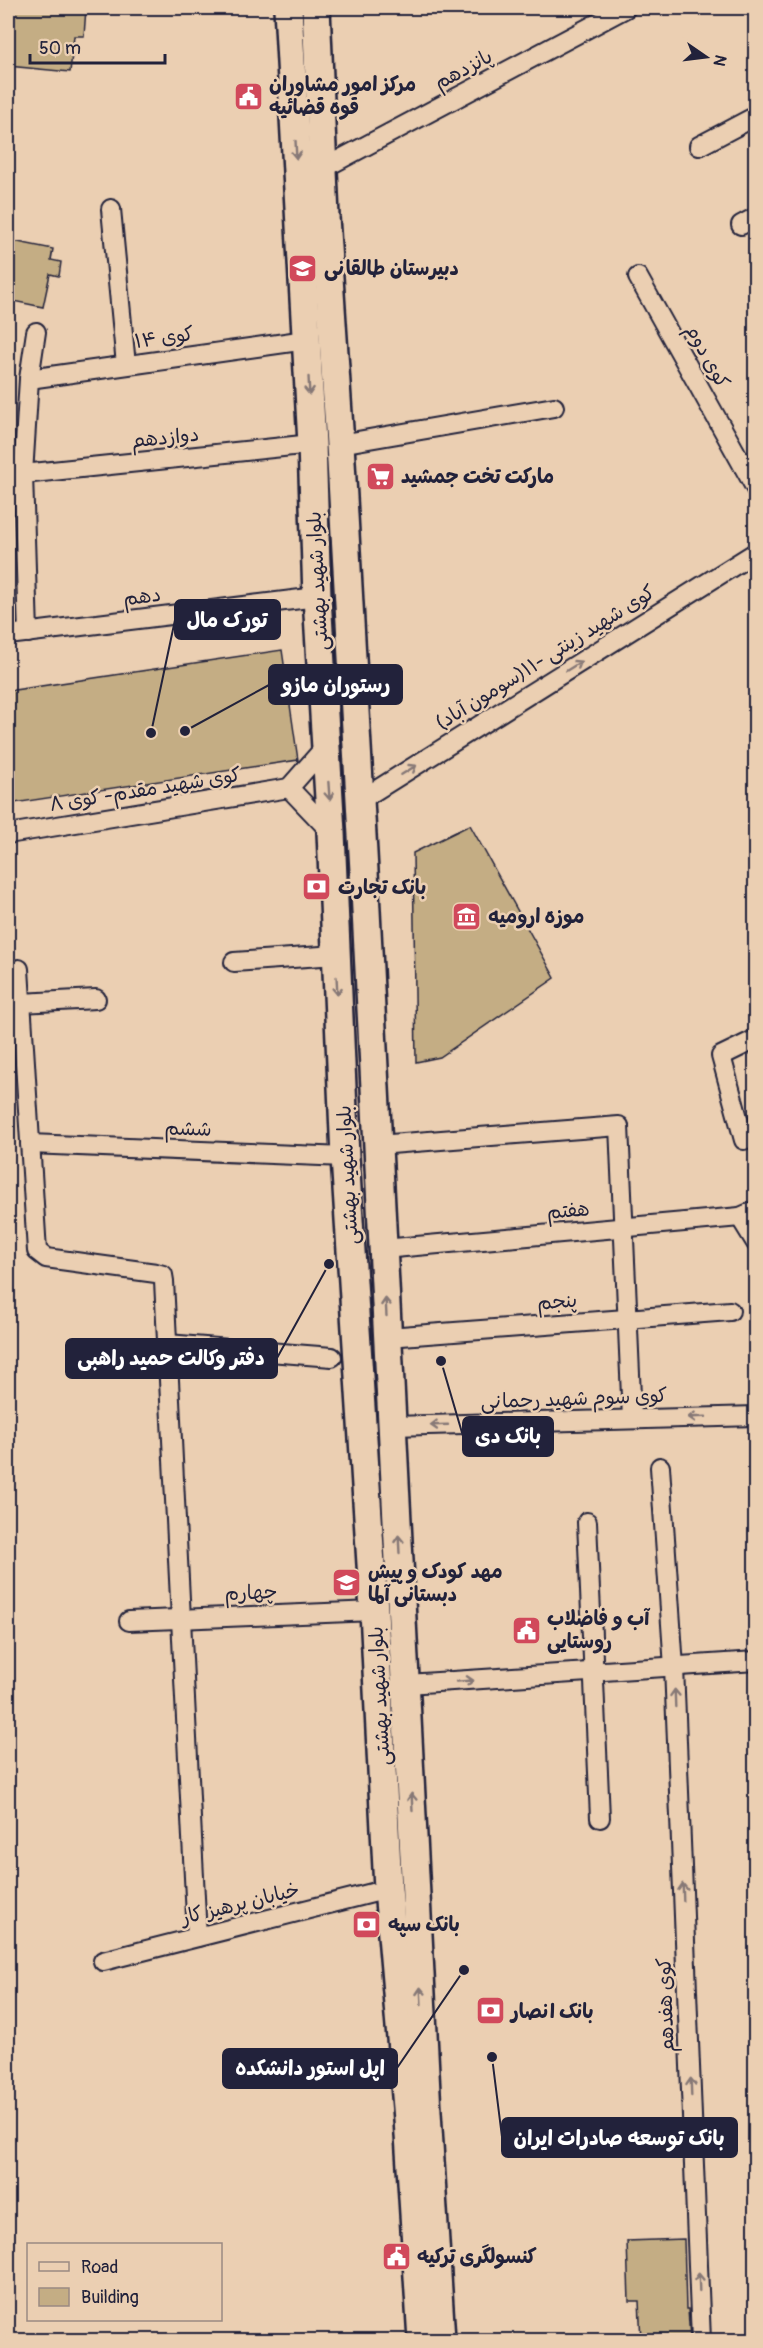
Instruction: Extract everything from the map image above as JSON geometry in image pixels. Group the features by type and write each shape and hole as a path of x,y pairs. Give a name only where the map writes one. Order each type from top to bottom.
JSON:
{"main road":[{"name":"بلوار شهید بهشتی","path":"288,8 340,444 407,1684 422,2340"},
{"name":"بلوار شهید بهشتی","path":"316,8 322,169 312,219 306,340 345,1157 374,1611 388,1889 415,2074 441,2340"},
{"path":"408,2340 394,2121 415,2074"},
{"path":"415,2074 444,2115 459,2340"}],"street":[{"name":"پانزدهم","path":"322,169 626,8"},
{"path":"699,146 756,116"},
{"path":"111,209 126,365"},
{"name":"کوی دوم","path":"638,277 756,489"},
{"path":"28,633 22,474 29,379 36,332"},
{"name":"کوی ۱۴","path":"29,379 306,340"},
{"path":"340,444 554,407"},
{"name":"دوازدهم","path":"22,474 312,444"},
{"name":"کوی شهید زینتی -۱۱(سومون آباد)","path":"359,801 756,552"},
{"name":"دهم","path":"8,635 317,597"},
{"path":"326,746 289,788 331,832"},
{"name":"کوی شهید مقدم- کوی ۸","path":"8,834 289,788"},
{"path":"234,962 336,955"},
{"path":"19,969 37,1251 46,1258 163,1275 197,1937"},
{"path":"21,1003 96,999"},
{"path":"756,1039 721,1056 744,1140 756,1134"},
{"path":"378,1145 619,1126 632,1419"},
{"name":"ششم","path":"30,1144 345,1157"},
{"path":"748,1214 756,1243"},
{"name":"هفتم","path":"384,1249 624,1228 748,1214"},
{"name":"پنجم","path":"388,1337 730,1311"},
{"path":"167,1344 332,1357"},
{"name":"کوی سوم شهید رحمانی","path":"393,1426 756,1416"},
{"name":"کوی هفدهم","path":"660,1467 674,1667 701,2340"},
{"path":"587,1522 600,1818"},
{"name":"چهارم","path":"129,1621 180,1617 374,1611"},
{"path":"407,1684 756,1661"},
{"name":"خیابان پرهیز کار","path":"103,1961 388,1889"}],"building":[{"path":"8,8 86,8 84,36 74,36 70,72 8,66"},
{"path":"8,240 53,249 51,260 61,262 59,276 50,274 43,307 8,300"},
{"path":"282,650 298,760 8,804 8,691"},
{"name":"موزه ارومیه","path":"470,825 555,978 440,1057 416,1062 413,853"},
{"path":"684,2239 686,2309 688,2309 690,2340 641,2340 639,2301 629,2301 627,2241"}],"place":[{"name":"مرکز امور مشاوران قوه قضائیه","path":"248,96"},
{"name":"دبیرستان طالقانی","path":"303,268"},
{"name":"مارکت تخت جمشید","path":"380,476"},
{"name":"رستوران مازو","path":"185,731"},
{"name":"تورک مال","path":"151,733"},
{"name":"بانک تجارت","path":"317,887"},
{"name":"موزه ارومیه","path":"467,916"},
{"name":"دفتر وکالت حمید راهبی","path":"329,1264"},
{"name":"بانک دی","path":"441,1361"},
{"name":"مهد کودک و پیش دبستانی آلما","path":"347,1583"},
{"name":"آب و فاضلاب روستایی","path":"526,1630"},
{"name":"بانک سپه","path":"367,1924"},
{"name":"اپل استور دانشکده","path":"464,1970"},
{"name":"بانک انصار","path":"490,2011"},
{"name":"بانک توسعه صادرات ایران","path":"492,2057"},
{"name":"کنسولگری ترکیه","path":"396,2256"}]}
